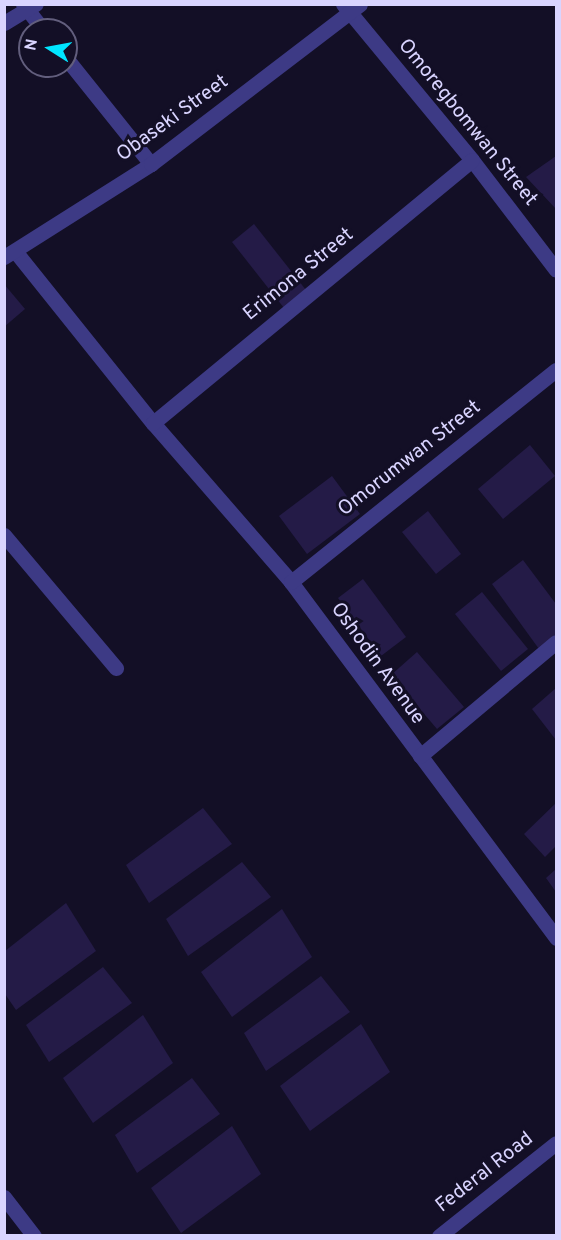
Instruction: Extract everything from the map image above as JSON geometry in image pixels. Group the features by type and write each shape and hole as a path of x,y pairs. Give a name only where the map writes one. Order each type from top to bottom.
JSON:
{"street":[{"path":"4,23 28,6"},
{"name":"Omoregbomwan Street","path":"351,8 556,270"},
{"name":"Obaseki Street","path":"10,254 151,164 351,8"},
{"path":"78,73 151,164"},
{"name":"Erimona Street","path":"153,423 472,160"},
{"name":"Oshodin Avenue","path":"10,254 291,582 556,938"},
{"name":"Omorumwan Street","path":"291,582 556,370"},
{"path":"4,535 116,668"},
{"path":"420,756 556,642"},
{"name":"Federal Road","path":"439,1236 556,1143"},
{"path":"4,1197 34,1236"}],"building":[{"path":"556,156 556,209 526,177"},
{"path":"254,224 306,290 284,308 232,242"},
{"path":"4,284 25,309 4,327"},
{"path":"530,445 555,476 503,519 478,489"},
{"path":"332,476 360,514 307,554 279,516"},
{"path":"428,511 461,554 436,574 402,532"},
{"path":"523,560 556,604 556,637 539,649 492,584"},
{"path":"363,579 406,637 381,656 338,598"},
{"path":"482,592 528,649 501,671 455,614"},
{"path":"417,652 464,707 437,729 391,675"},
{"path":"556,688 556,740 532,709"},
{"path":"556,803 556,846 545,857 524,834"},
{"path":"203,808 232,844 149,903 126,865"},
{"path":"242,862 271,897 188,956 166,919"},
{"path":"556,869 556,892 546,878"},
{"path":"66,903 96,951 16,1010 5,994 5,951"},
{"path":"282,909 312,957 232,1017 201,972"},
{"path":"103,967 132,1003 49,1062 26,1025"},
{"path":"321,976 350,1012 266,1071 244,1033"},
{"path":"143,1015 173,1063 93,1123 63,1078"},
{"path":"361,1024 390,1072 310,1131 280,1086"},
{"path":"192,1078 220,1114 137,1173 115,1135"},
{"path":"232,1126 261,1174 181,1233 151,1188"}]}
